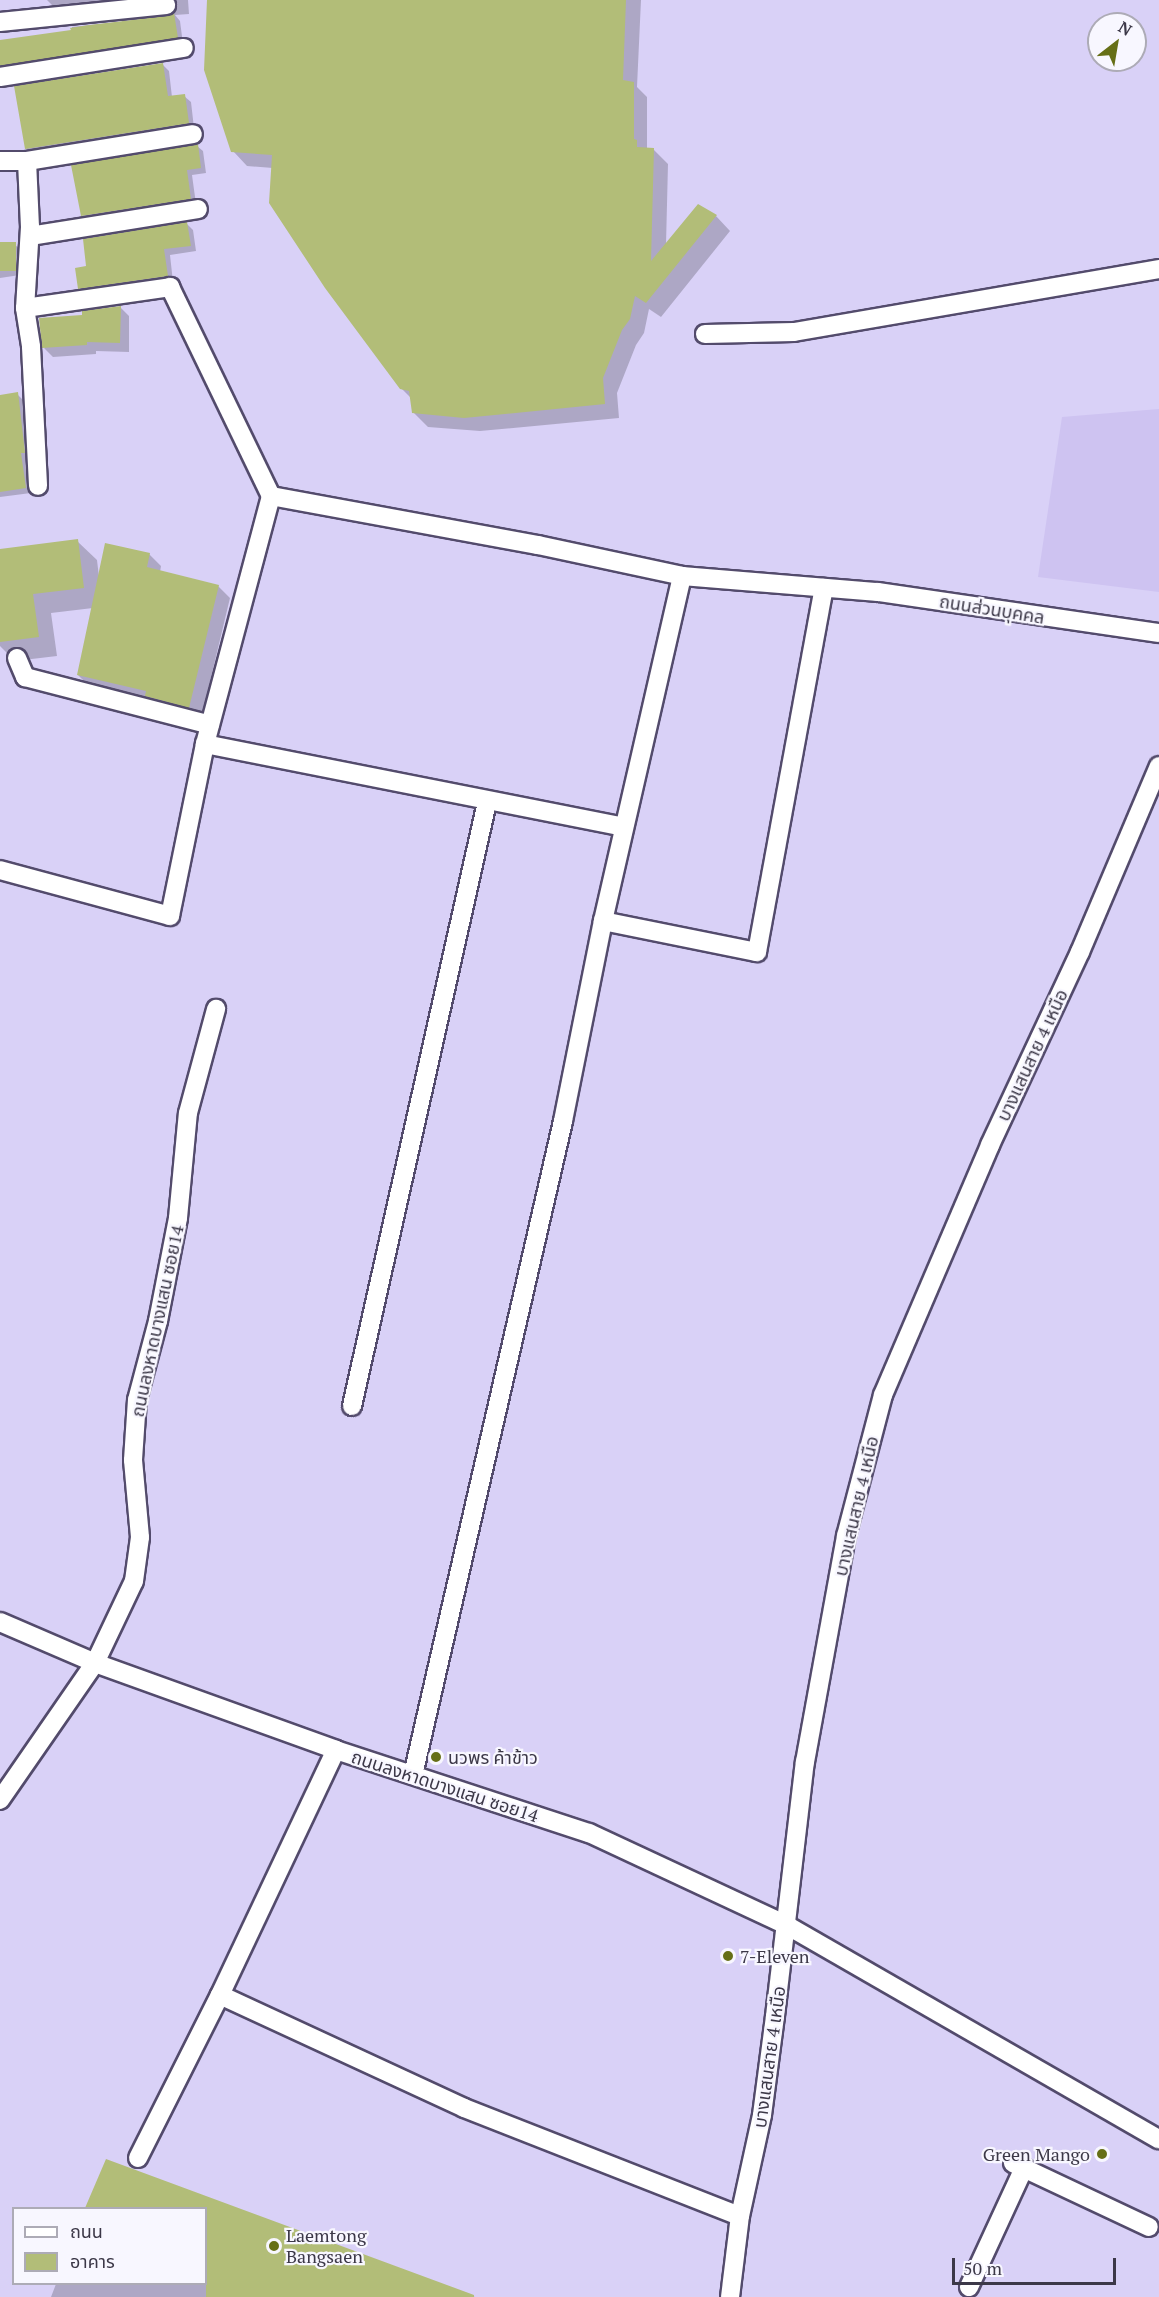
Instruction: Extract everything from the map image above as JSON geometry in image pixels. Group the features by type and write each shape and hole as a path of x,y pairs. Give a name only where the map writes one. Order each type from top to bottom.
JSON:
{"street":[{"path":"0,22 166,5"},
{"path":"0,77 183,48"},
{"path":"0,161 27,161 193,134"},
{"path":"27,161 30,236 25,308 31,347 31,397 38,486"},
{"path":"30,236 198,209"},
{"path":"705,334 794,332 1159,269"},
{"path":"0,870 170,916 205,744 271,496 170,287 25,308"},
{"name":"ถนนส่วนบุคคล","path":"271,496 538,545 682,576 878,592 1159,633"},
{"path":"413,1775 563,1121 603,921 682,576"},
{"path":"603,921 757,952 824,588"},
{"path":"17,658 25,677 210,725"},
{"path":"205,744 487,802 624,827"},
{"name":"บางแสนสาย 4 เหนือ","path":"730,2297 740,2216 762,2115 788,1926 805,1762 846,1536 883,1395 990,1145 1080,952 1159,766"},
{"path":"352,1406 487,802"},
{"name":"ถนนลงหาดบางแสน ซอย14","path":"0,1800 95,1663 134,1581 140,1537 133,1460 137,1400 158,1321 178,1218 188,1113 216,1009"},
{"path":"0,1622 95,1663"},
{"name":"ถนนลงหาดบางแสน ซอย14","path":"95,1663 336,1750 589,1833 788,1926 1159,2139"},
{"path":"138,2158 220,1995 336,1750"},
{"path":"220,1995 464,2108 740,2216"},
{"path":"969,2287 1019,2165 1149,2227"}],"shaded area":[{"path":"1159,409 1159,592 1038,577 1062,417"}],"building":[{"path":"207,0 626,0 623,80 634,82 634,139 637,140 637,147 654,148 651,261 698,204 717,215 646,303 635,296 630,319 622,330 603,378 605,404 464,418 412,413 409,391 400,389 325,288 269,203 272,155 231,152 204,70"},
{"path":"174,13 178,38 0,66 0,40 71,30 70,28 89,25 167,16"},
{"path":"163,63 168,96 185,94 189,123 191,123 25,149 14,86"},
{"path":"198,144 201,168 187,170 191,199 81,216 71,165"},
{"path":"187,222 191,246 164,249 168,276 78,289 75,268 86,266 83,239"},
{"path":"0,242 16,242 16,271 0,271"},
{"path":"121,306 120,343 87,342 87,345 42,348 39,318 82,315 82,311"},
{"path":"18,392 25,453 21,453 26,488 0,492 0,395"},
{"path":"78,539 84,588 33,594 39,637 0,642 0,549"},
{"path":"105,543 150,553 147,567 219,585 189,708 145,696 146,691 77,675"},
{"name":"Laemtong Bangsaen","path":"106,2159 474,2295 474,2297 206,2297 207,2207 85,2207"}],"place":[{"name":"นวพร ค้าข้าว","path":"436,1757"},
{"name":"7-Eleven","path":"728,1956"},
{"name":"Green Mango","path":"1102,2154"},
{"name":"Laemtong Bangsaen","path":"274,2246"}]}
